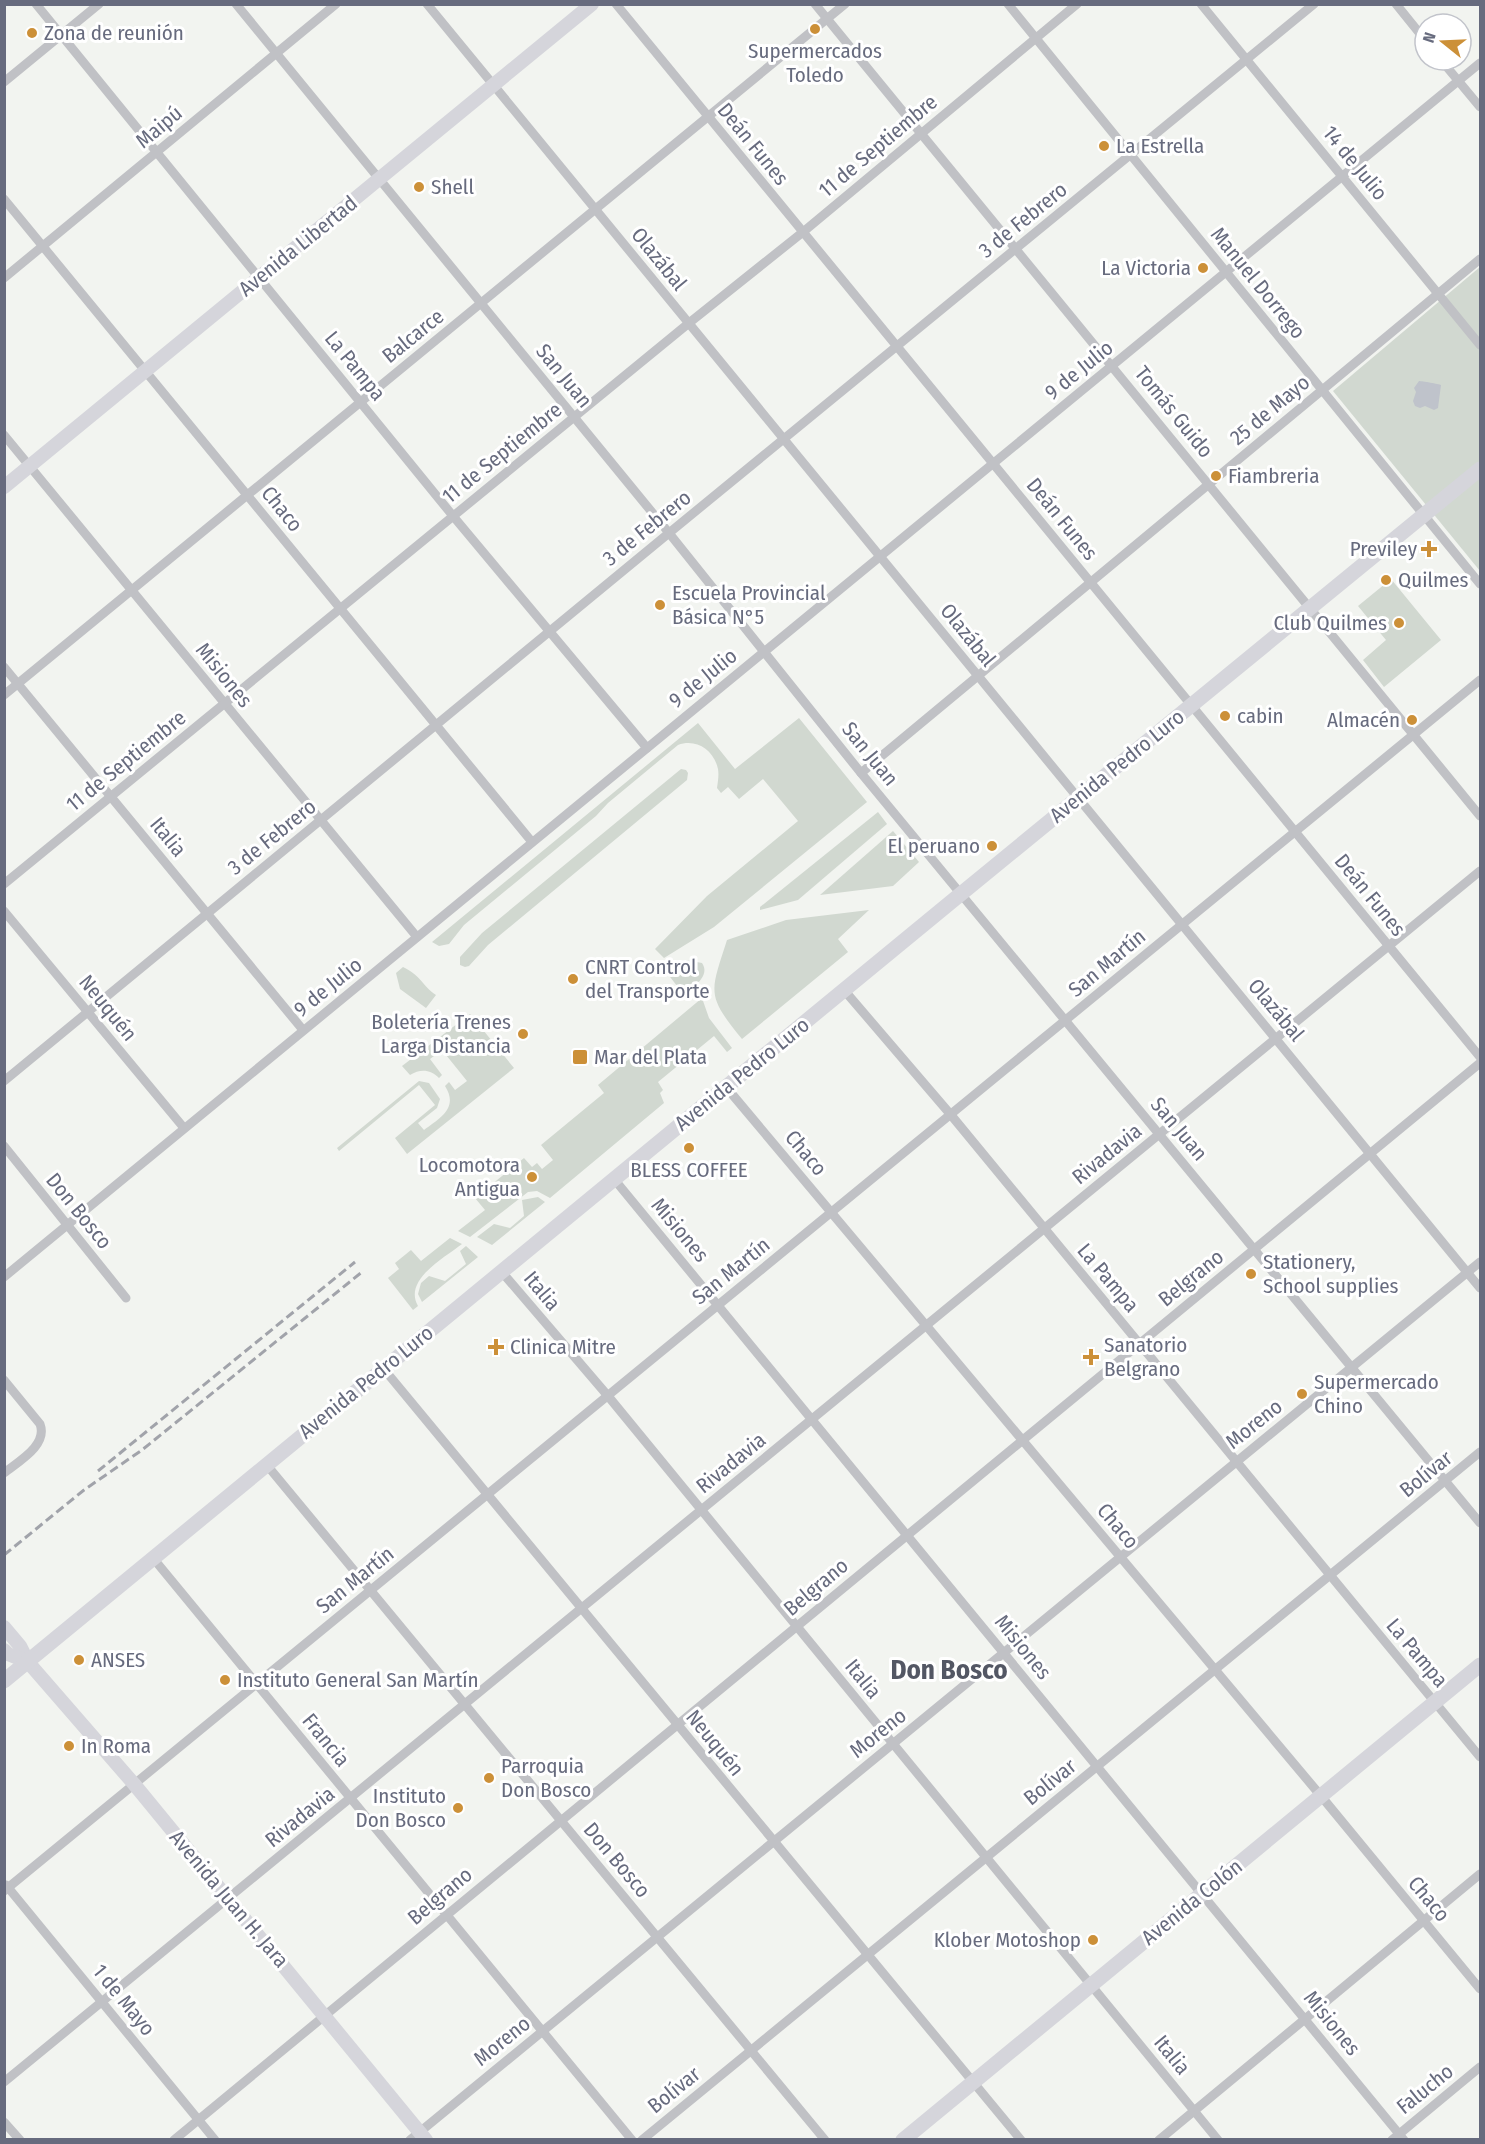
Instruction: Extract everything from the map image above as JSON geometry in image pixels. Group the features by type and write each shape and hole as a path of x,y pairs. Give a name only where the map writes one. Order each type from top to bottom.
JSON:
{"main road":[{"name":"Avenida Libertad","path":"4,487 592,4"},
{"name":"Avenida Pedro Luro","path":"4,1681 1480,469"},
{"name":"Avenida Juan H. Jara","path":"4,1627 20,1646 28,1662 229,1899 324,2015 419,2137"},
{"name":"Avenida Juan H. Jara","path":"4,1650 28,1662"},
{"name":"Avenida Colón","path":"903,2139 1480,1665"}],"street":[{"name":"La Pampa","path":"36,4 453,516 647,748"},
{"path":"4,82 99,4"},
{"name":"San Juan","path":"236,4 669,533 861,773 1480,1523"},
{"name":"Maipú","path":"4,278 336,4"},
{"name":"Olazábal","path":"427,4 1480,1288"},
{"name":"Deán Funes","path":"616,4 1480,1057"},
{"name":"Tomás Guido","path":"815,4 1209,484 1308,609 1480,816"},
{"name":"Balcarce","path":"4,695 845,4"},
{"name":"Manuel Dorrego","path":"1008,4 1480,584"},
{"name":"11 de Septiembre","path":"4,884 803,232 1077,4"},
{"name":"14 de Julio","path":"1201,4 1480,345"},
{"name":"3 de Febrero","path":"4,1082 1314,4"},
{"path":"1396,4 1413,25"},
{"name":"9 de Julio","path":"4,1277 1480,63"},
{"path":"1452,72 1480,107"},
{"name":"Chaco","path":"4,199 532,842"},
{"name":"25 de Mayo","path":"861,773 1480,259"},
{"name":"Misiones","path":"4,435 417,937"},
{"name":"Italia","path":"4,667 303,1030"},
{"name":"San Martín","path":"6,1887 134,1785 1480,680"},
{"name":"Rivadavia","path":"4,2082 1480,871"},
{"name":"Neuquén","path":"4,910 184,1128"},
{"name":"La Pampa","path":"844,990 951,1115 1480,1757"},
{"name":"Belgrano","path":"174,2139 1480,1063"},
{"name":"Chaco","path":"726,1087 1480,1989"},
{"name":"Don Bosco","path":"4,1146 126,1298"},
{"name":"Misiones","path":"614,1179 1098,1766 1399,2138"},
{"name":"Moreno","path":"419,2137 543,2031 1480,1262"},
{"name":"Italia","path":"501,1271 608,1396 1218,2139"},
{"name":"Neuquén","path":"384,1368 1020,2139"},
{"path":"4,1380 40,1424 42,1436 33,1449 4,1473"},
{"name":"Bolívar","path":"642,2139 1480,1452"},
{"name":"Don Bosco","path":"266,1464 825,2139"},
{"name":"Francia","path":"153,1558 632,2139"},
{"path":"1159,2139 1480,1874"},
{"name":"1 de Mayo","path":"6,1887 215,2139"},
{"name":"Falucho","path":"1399,2138 1480,2067"},
{"path":"4,2122 20,2139"}],"shaded area":[{"path":"1480,267 1480,571 1333,391"},
{"path":"1419,381 1441,385 1438,408 1434,410 1425,406 1420,408 1415,406 1414,388"},
{"name":"Club Quilmes","path":"1391,579 1441,640 1384,687 1363,660 1386,640 1358,606"},
{"path":"799,718 867,802 714,927 664,958 655,949 707,896 798,821 763,779 739,799 728,787 721,793 717,788 718,769 713,756 703,747 691,743 678,745 608,803 596,816 464,925 449,944 439,946 432,942 698,723 735,769"},
{"path":"681,769 688,773 687,780 488,945 469,966 460,965 460,957 482,933"},
{"path":"878,812 887,824 798,900 760,910 760,907"},
{"path":"893,831 919,862 893,886 820,895"},
{"path":"869,910 838,939 848,952 742,1039 722,1012 715,993 717,972 727,940 786,920"},
{"path":"686,960 702,963 704,972 700,981 684,995 667,973"},
{"path":"403,967 436,995 426,1008 400,989 396,973"},
{"path":"702,998 709,1018 732,1048 727,1052 714,1036 658,1082 663,1090 660,1093 664,1103 550,1198 537,1191 528,1192 470,1237 458,1231 485,1210 475,1198 524,1158 532,1167 537,1163 542,1169 553,1160 541,1145 604,1093 598,1085"},
{"path":"470,1014 514,1068 407,1154 395,1138 435,1105 419,1085 339,1151 337,1148 419,1081 429,1083 440,1099 437,1108 418,1123 424,1130 446,1112 450,1100 445,1086 449,1082 455,1090 467,1081 442,1050 430,1059 442,1075 439,1078 425,1071 410,1075 402,1066"},
{"path":"538,1197 545,1202 492,1245 477,1237 494,1224 510,1228 524,1216 522,1200"},
{"path":"450,1238 462,1244 436,1263 421,1279 416,1287 415,1296 418,1306 413,1310 388,1278 399,1269 395,1263 411,1250 421,1261"},
{"path":"466,1246 478,1257 422,1302 418,1294 421,1283 429,1276 445,1281 466,1264 460,1251"}],"railway":[{"path":"98,1471 355,1262"},
{"path":"4,1555 84,1490 142,1450 362,1272"}],"place":[{"name":"Supermercados Toledo","path":"815,29"},
{"name":"Zona de reunión","path":"32,33"},
{"name":"La Estrella","path":"1104,146"},
{"name":"Shell","path":"419,187"},
{"name":"La Victoria","path":"1203,268"},
{"name":"Fiambreria","path":"1216,476"},
{"name":"Previley","path":"1429,549"},
{"name":"Quilmes","path":"1386,580"},
{"name":"Escuela Provincial Básica N°5","path":"660,605"},
{"name":"Club Quilmes","path":"1399,623"},
{"name":"cabin","path":"1225,716"},
{"name":"Almacén","path":"1412,720"},
{"name":"El peruano","path":"992,846"},
{"name":"CNRT Control del Transporte","path":"573,979"},
{"name":"Boletería Trenes Larga Distancia","path":"523,1034"},
{"name":"Mar del Plata","path":"580,1057"},
{"name":"BLESS COFFEE","path":"689,1148"},
{"name":"Locomotora Antigua","path":"532,1177"},
{"name":"Stationery, School supplies","path":"1251,1274"},
{"name":"Clinica Mitre","path":"496,1347"},
{"name":"Sanatorio Belgrano","path":"1091,1357"},
{"name":"Supermercado Chino","path":"1302,1394"},
{"name":"ANSES","path":"79,1660"},
{"name":"Instituto General San Martín","path":"225,1680"},
{"name":"In Roma","path":"69,1746"},
{"name":"Parroquia Don Bosco","path":"489,1778"},
{"name":"Instituto Don Bosco","path":"458,1808"},
{"name":"Klober Motoshop","path":"1093,1940"}],"district":[{"name":"Don Bosco","path":"949,1670"}]}
